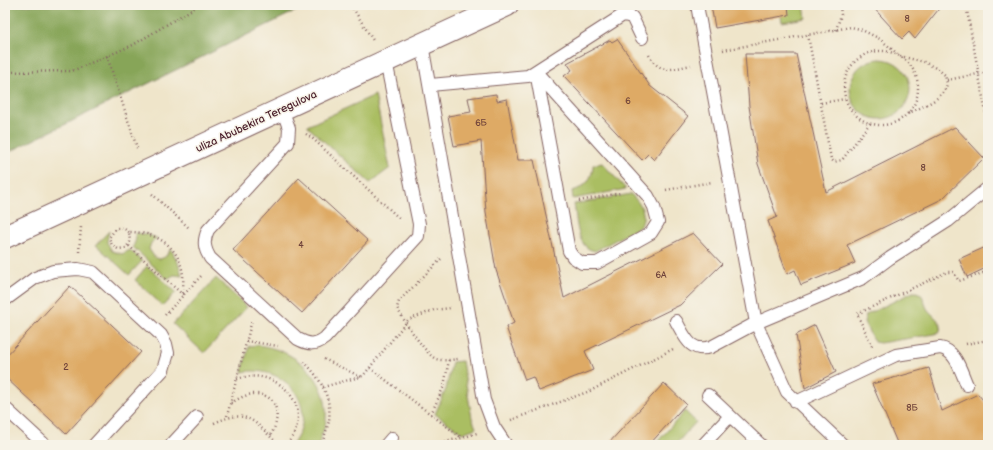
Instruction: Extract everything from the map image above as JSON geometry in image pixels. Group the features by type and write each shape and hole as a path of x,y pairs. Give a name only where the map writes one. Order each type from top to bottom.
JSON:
{"street":[{"name":"uliza Abubekira Teregulova","path":"5,237 507,5"}],"lane":[{"path":"697,5 756,323 784,386 796,402 843,445"},
{"path":"430,85 524,76 536,72 623,15 632,17 642,38"},
{"path":"422,44 484,400 494,426 506,445"},
{"path":"282,109 290,134 285,147 208,230 204,242 206,251 214,262 298,339 311,344 319,343 326,338 418,236 419,224 386,61"},
{"path":"536,72 644,192 656,213 658,222 654,230 648,235 593,264 578,261 569,251 536,72"},
{"path":"676,321 687,341 698,349 711,347 756,323 863,278 890,258 948,221 988,188"},
{"path":"5,300 43,274 63,269 78,269 93,272 154,328 166,344 168,353 163,370 94,445"},
{"path":"796,402 880,362 902,354 944,348 950,351 954,357 967,385"},
{"path":"708,395 761,445"},
{"path":"5,408 45,445"},
{"path":"703,445 730,416"},
{"path":"171,445 197,417"}],"path":[{"path":"5,72 72,70 133,44 199,5"},
{"path":"351,5 386,61"},
{"path":"836,30 841,15 840,5"},
{"path":"966,5 988,126"},
{"path":"706,53 851,27 860,29 880,39 910,65 916,77 918,90 914,103 907,114"},
{"path":"808,35 831,159 834,162 842,160 870,123"},
{"path":"642,38 652,60 657,66 667,70 692,65"},
{"path":"875,51 888,52 930,64 943,72 947,80 946,87 935,99 907,114 896,122 883,125 870,123 855,114 845,99 843,86 846,74 853,63 863,55 875,51"},
{"path":"107,56 140,175 204,242"},
{"path":"947,80 988,72"},
{"path":"821,103 845,99"},
{"path":"290,134 301,134 312,138 418,236"},
{"path":"560,204 715,181"},
{"path":"78,269 84,201"},
{"path":"129,246 118,249 112,245 109,238 116,228 123,228 130,232 147,233 155,236 170,246 183,268 184,286 182,295"},
{"path":"129,246 131,239 130,232"},
{"path":"457,243 397,303 397,308 405,322 432,357 436,359 449,360 476,356"},
{"path":"129,246 182,295"},
{"path":"154,328 182,295 214,262"},
{"path":"880,362 857,314 947,272 953,272 960,281 981,273 986,274 988,279"},
{"path":"227,416 256,301"},
{"path":"323,387 361,377 370,368 405,322 434,310 468,305"},
{"path":"246,341 255,341 280,347"},
{"path":"429,445 462,438 590,391 687,341"},
{"path":"311,344 327,362 361,377"},
{"path":"298,358 312,370 323,387 328,403 329,418 322,445"},
{"path":"431,414 444,386 449,360"},
{"path":"370,368 462,438"},
{"path":"237,379 248,376 262,376 274,380 287,390 295,404 297,414 295,430 286,445"},
{"path":"231,403 254,394 266,397 272,401 275,406 278,420 276,428 270,436"},
{"path":"197,417 208,423 214,423 227,416 237,415 247,417 279,445"}],"green space":[{"path":"5,5 308,5 5,154"},
{"path":"779,5 804,5 806,18 782,22"},
{"path":"874,59 886,59 897,64 905,72 910,83 908,101 897,114 886,119 874,119 863,114 855,106 850,95 850,83 855,72 863,64"},
{"path":"375,95 390,168 370,183 307,126"},
{"path":"602,163 626,189 573,199 572,191 581,188 587,182 592,174 593,165"},
{"path":"631,194 642,208 643,221 641,226 595,251 584,245 578,232 574,204"},
{"path":"109,231 107,242 112,251 122,254 130,250 142,261 129,275 96,245"},
{"path":"135,233 146,234 157,238 151,243 149,249 155,258 160,259 165,257 171,249 179,265 182,276 174,275 167,279 133,247 136,239"},
{"path":"147,266 176,292 163,306 135,280"},
{"path":"216,278 247,307 204,353 173,324"},
{"path":"913,292 920,293 922,295 926,307 941,325 940,331 935,334 880,343 874,342 864,322 866,315"},
{"path":"257,345 284,352 296,359 315,378 322,390 326,418 319,445 292,445 300,431 303,417 301,404 295,392 285,382 273,375 258,371 242,372 249,346"},
{"path":"462,361 472,418 476,428 462,433 435,414 446,389 452,362"},
{"path":"685,411 696,422 675,445 663,445 658,441"}],"building":[{"path":"711,5 788,5 789,15 715,28"},
{"path":"871,5 942,5 915,39 909,32 902,39"},
{"path":"617,39 650,86 688,116 654,160 648,154 642,160 564,76 572,70 567,63 610,40 612,42"},
{"path":"745,54 796,54 826,192 955,127 984,158 942,199 847,245 855,263 801,285 795,270 787,274 768,221 777,217 758,164 749,106"},
{"path":"496,94 497,101 507,99 518,160 534,160 564,298 693,233 722,264 680,305 585,351 593,370 539,391 533,377 525,380 506,327 514,323 496,270 486,212 481,141 454,146 448,116 471,112 468,98"},
{"path":"299,178 368,241 302,313 233,250"},
{"path":"988,246 988,267 967,277 959,259"},
{"path":"70,286 141,352 66,434 5,377 5,357"},
{"path":"815,325 836,372 805,388 796,335"},
{"path":"929,368 942,411 978,394 988,406 988,445 898,445 872,384"},
{"path":"664,383 686,404 649,445 607,445"}]}
